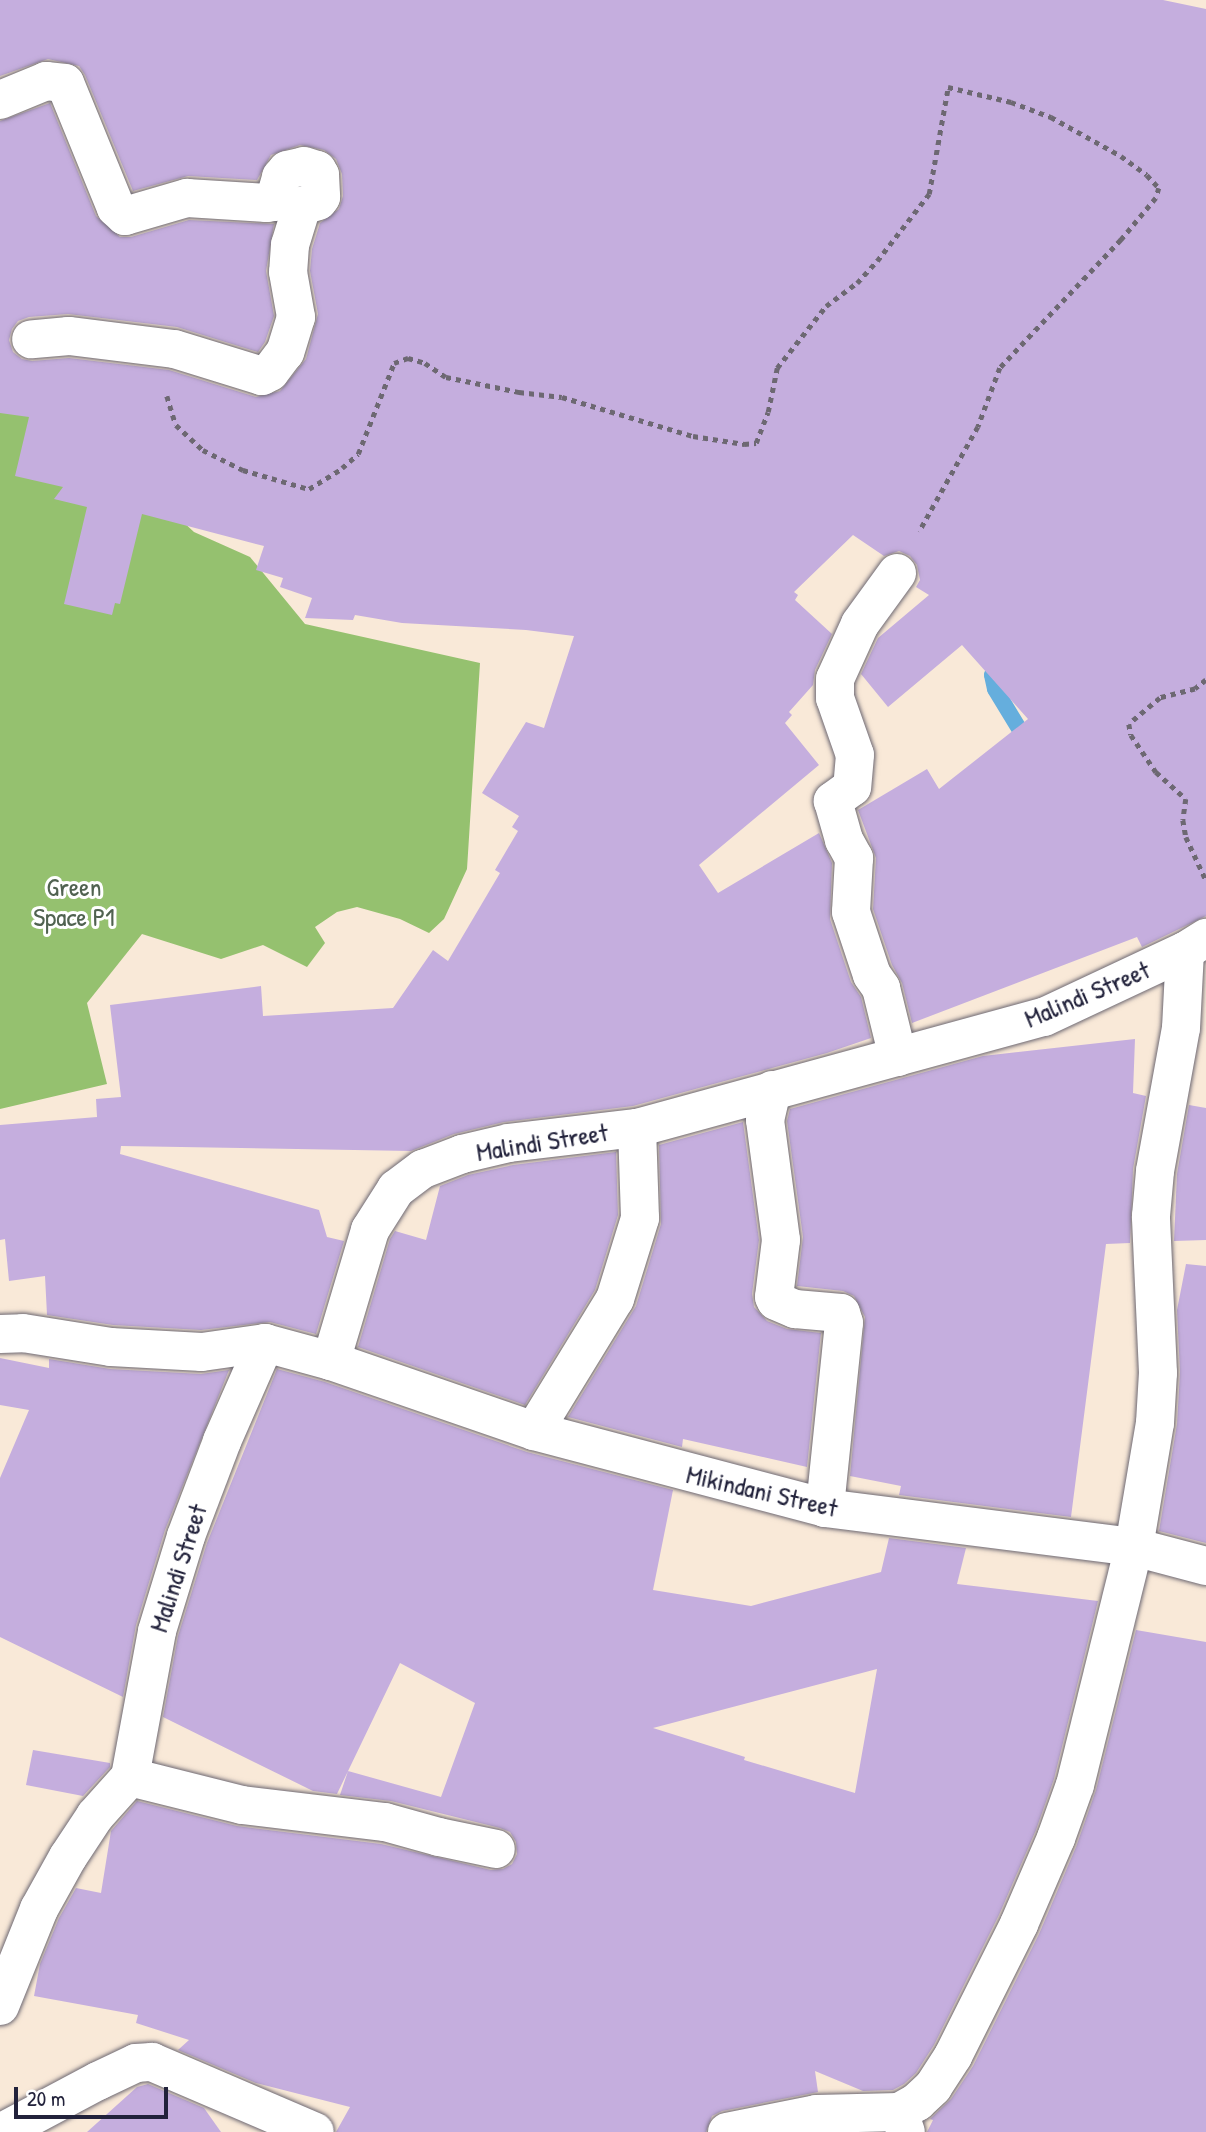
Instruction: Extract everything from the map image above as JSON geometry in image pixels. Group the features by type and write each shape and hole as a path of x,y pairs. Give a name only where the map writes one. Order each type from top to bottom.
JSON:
{"street":[{"path":"0,100 46,81 65,83 116,208 125,216 187,198 225,202 274,202 281,177 287,170 304,166 317,170 321,197 318,201 302,206 290,245 288,272 296,317 285,352 275,369 262,376 174,349 99,339 31,339"},
{"path":"897,573 860,625 835,679 835,698 855,755 852,788 833,801 844,840 854,859 850,912 872,975 881,988 898,1057"},
{"path":"727,2132 816,2114 903,2122 917,2102 933,2087 953,2056 1019,1924 1056,1838 1075,1785 1134,1547 1155,1423 1158,1373 1153,1315 1152,1205 1196,945"},
{"name":"Malindi Street","path":"331,1361 370,1230 396,1189 423,1169 462,1154 509,1143 637,1128 1044,1017 1196,945"},
{"path":"772,1090 765,1120 781,1240 774,1297 776,1301 795,1308 841,1313 844,1323 825,1508"},
{"path":"534,1432 615,1299 639,1218 637,1128"},
{"path":"0,1334 23,1333 111,1347 202,1352 265,1343 331,1361"},
{"name":"Malindi Street","path":"130,1777 157,1631 186,1536 222,1441 265,1343"},
{"name":"Mikindani Street","path":"331,1361 534,1432 825,1508 1134,1547 1206,1566"},
{"path":"0,2006 40,1909 68,1857 95,1816 130,1777 242,1805 385,1822 439,1838 496,1849"},
{"path":"2,2132 136,2063 152,2062 315,2132"}],"path":[{"path":"160,349 166,392 176,425 203,450 243,470 309,489 358,454 394,363 408,358 425,363 446,377 519,392 562,397 693,436 750,445 756,443 764,427 777,368 826,306 857,283 877,261 929,194 947,88 1012,102 1051,117 1121,156 1147,175 1159,188 1156,198 1121,240 1000,368 974,436 897,573"},
{"path":"1206,680 1195,689 1160,698 1129,724 1131,735 1156,772 1186,799 1183,820 1186,837 1206,880"}],"green space":[{"name":"Green Space P1","path":"0,398 115,459 194,532 250,557 305,624 480,663 467,869 444,919 429,933 400,919 357,907 337,912 315,927 325,943 307,967 263,945 221,959 142,934 87,1003 107,1084 0,1109"}],"building":[{"path":"0,0 1163,0 1206,9 1206,916 1142,947 1137,937 912,1023 902,983 892,965 873,909 876,858 858,810 927,769 939,789 1028,719 962,645 888,707 861,674 878,638 929,595 916,587 920,580 917,565 910,556 899,551 884,556 853,535 794,592 798,595 795,600 832,634 815,670 813,685 789,712 792,715 785,723 819,765 699,865 718,893 819,833 832,863 830,919 851,982 861,997 871,1038 827,1053 633,1106 504,1122 454,1134 411,1151 121,1146 120,1154 319,1210 327,1237 344,1241 316,1334 270,1322 201,1330 113,1325 47,1315 45,1276 9,1281 5,1239 0,1240 0,1125 97,1117 96,1099 121,1097 110,1005 261,986 263,1016 393,1008 433,950 448,961 500,873 495,870 518,831 512,827 519,816 482,793 526,722 544,728 574,636 526,630 402,623 355,615 353,620 305,618 312,598 280,587 283,578 256,570 264,546 142,514 120,604 115,603 112,615 64,604 87,507 54,499 63,487 15,476 29,417 0,413 0,121 50,103 96,216 120,237 131,237 189,220 274,224 266,271 274,316 265,342 258,352 177,327 68,314 29,317 18,321 9,340 13,352 22,359 32,361 69,358 169,370 256,397 280,391 306,359 318,314 310,271 312,249 320,223 339,209 343,196 342,174 336,159 324,150 300,145 271,155 257,180 188,176 133,191 79,66 48,59 0,76"},
{"path":"1135,1039 1133,1093 1146,1096 1133,1169 1130,1243 1106,1244 1071,1517 899,1495 901,1486 850,1476 865,1317 854,1296 843,1291 797,1286 803,1237 787,1121 790,1109 983,1056"},
{"path":"1189,1105 1206,1108 1206,1240 1174,1241 1177,1174"},
{"path":"743,1122 759,1240 752,1294 754,1307 767,1321 787,1329 821,1333 807,1467 683,1439 682,1447 568,1417 636,1306 661,1224 659,1145"},
{"path":"616,1152 618,1215 595,1290 525,1405 358,1347 390,1239 395,1231 426,1240 440,1186 468,1175 513,1165"},
{"path":"1186,1264 1206,1266 1206,1543 1159,1531 1177,1424 1180,1372 1177,1310"},
{"path":"0,1358 49,1368 49,1359 110,1369 201,1374 229,1370 165,1530 136,1625 123,1697 0,1637 0,1478 29,1410 0,1405"},
{"path":"277,1369 325,1382 527,1452 673,1490 653,1590 751,1606 881,1572 889,1538 966,1548 957,1584 1098,1601 1054,1779 1036,1830 999,1915 934,2045 916,2073 904,2084 893,2090 863,2091 815,2071 818,2092 722,2111 712,2116 706,2132 336,2132 350,2107 256,2083 178,2050 189,2040 136,2023 138,2015 34,1996 40,1964 59,1918 76,1888 101,1893 111,1831 137,1801 237,1826 381,1844 491,1870 503,1869 512,1864 517,1854 516,1842 510,1832 500,1828 391,1801 340,1795 348,1771 337,1794 313,1791 163,1717 178,1636 207,1543","holes":["400,1663 475,1703 441,1797 348,1771","877,1669 855,1793 744,1760 745,1757 653,1728"]},
{"path":"1136,1630 1206,1642 1206,2132 927,2132 933,2120 930,2119 951,2099 973,2066 1039,1934 1076,1847 1096,1790"},
{"path":"33,1750 110,1763 110,1767 83,1796 26,1785"},
{"path":"148,2084 204,2108 221,2132 87,2132 137,2087"}],"waterway":[{"path":"1003,666 992,675 995,689 1029,745"}]}
